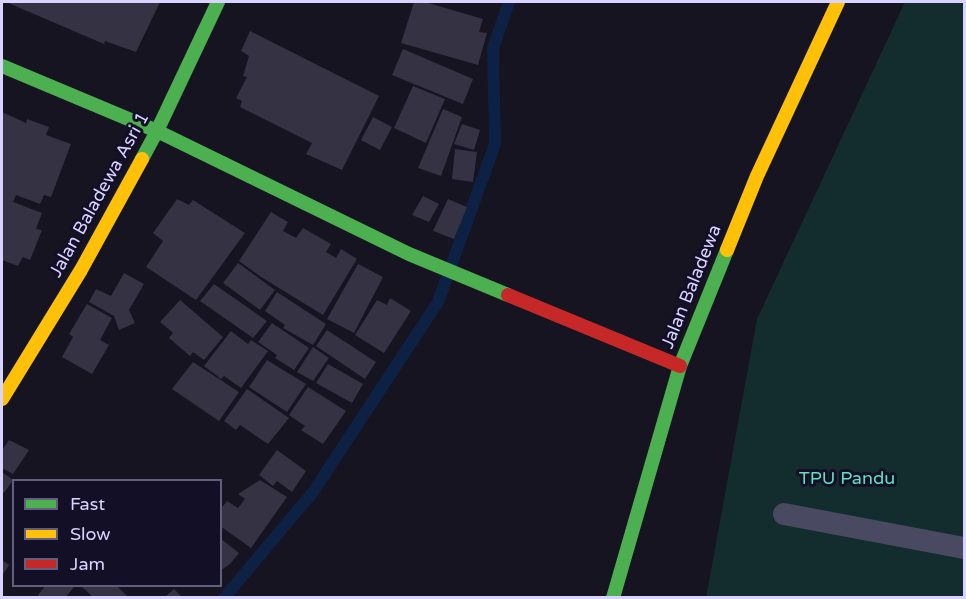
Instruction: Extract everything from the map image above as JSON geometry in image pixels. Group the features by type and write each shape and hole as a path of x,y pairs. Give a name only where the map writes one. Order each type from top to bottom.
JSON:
{"street":[{"name":"Jalan Baladewa Asri 1","path":"2,399 81,270 157,131 218,2"},
{"name":"Jalan Baladewa","path":"614,597 680,366 757,176 838,2"},
{"path":"2,66 157,131 409,254 680,366"}],"lane":[{"path":"784,514 964,548"}],"green space":[{"name":"TPU Pandu","path":"905,2 964,2 964,597 706,598 757,319"}],"building":[{"path":"6,2 160,2 136,52 105,41 104,44"},
{"path":"414,2 425,2 483,19 479,32 487,33 478,65 401,43"},
{"path":"250,31 379,96 342,170 306,154 312,143 240,107 242,101 236,98 247,77 243,76 249,56 241,51"},
{"path":"403,49 473,79 463,104 392,75"},
{"path":"413,86 445,99 426,143 394,128"},
{"path":"443,109 462,117 441,176 418,168"},
{"path":"2,112 26,123 27,119 49,127 46,135 71,144 51,197 44,195 40,204 16,195 13,202 42,213 36,229 42,230 30,260 23,257 18,266 2,260"},
{"path":"373,117 392,127 380,150 361,140"},
{"path":"462,124 480,130 474,150 454,144"},
{"path":"455,149 477,152 473,182 452,179"},
{"path":"423,196 439,204 429,222 412,215"},
{"path":"177,199 189,205 193,200 245,233 196,300 146,267 163,241 153,233"},
{"path":"448,199 467,207 454,239 433,231"},
{"path":"271,212 288,222 283,231 296,238 303,228 331,244 326,252 336,258 341,249 357,259 323,315 239,261"},
{"path":"238,263 275,290 260,310 223,283"},
{"path":"358,264 383,277 354,333 327,319"},
{"path":"124,273 144,284 129,310 135,323 119,330 114,316 89,302 96,289 111,296"},
{"path":"214,284 267,321 253,338 200,301"},
{"path":"277,292 326,324 313,345 283,328 285,325 265,311"},
{"path":"390,298 411,311 384,353 355,335 377,300 387,305"},
{"path":"180,300 223,337 204,360 193,352 190,356 169,338 173,333 160,322"},
{"path":"87,304 112,318 100,340 109,345 92,374 62,357 73,337 69,334"},
{"path":"272,323 309,348 294,370 275,358 277,355 258,342"},
{"path":"327,330 376,362 365,379 316,346"},
{"path":"231,331 248,344 251,340 268,351 241,388 224,376 221,379 204,366"},
{"path":"313,347 329,358 313,381 297,372"},
{"path":"267,360 306,384 287,412 249,387"},
{"path":"193,362 239,392 219,421 172,389"},
{"path":"328,364 363,384 352,403 316,383"},
{"path":"308,387 346,411 323,444 301,430 305,426 289,415"},
{"path":"247,389 289,418 268,444 240,425 236,430 224,421"},
{"path":"9,440 29,450 13,474 2,468 2,450"},
{"path":"277,450 306,471 292,492 277,481 273,486 259,475"},
{"path":"2,472 12,481 4,493 2,491"},
{"path":"260,480 287,497 251,548 222,527 222,507 227,501 238,508 245,499 238,494"},
{"path":"222,540 239,553 222,570"},
{"path":"2,560 9,565 2,576"},
{"path":"44,587 74,587 65,598 36,598"},
{"path":"82,587 118,587 129,598 94,598"},
{"path":"174,589 183,598 164,598"}],"waterway":[{"path":"224,598 313,492 438,302 495,144 493,48 509,2"}],"traffic: fast":[{"path":"142,159 218,2"},
{"path":"2,66 157,131 409,254 508,295"},
{"path":"613,598 680,366 727,250"}],"traffic: slow":[{"path":"727,250 757,176 838,2"},
{"path":"2,399 81,270 142,159"}],"traffic: jam":[{"path":"508,295 680,366"}]}
